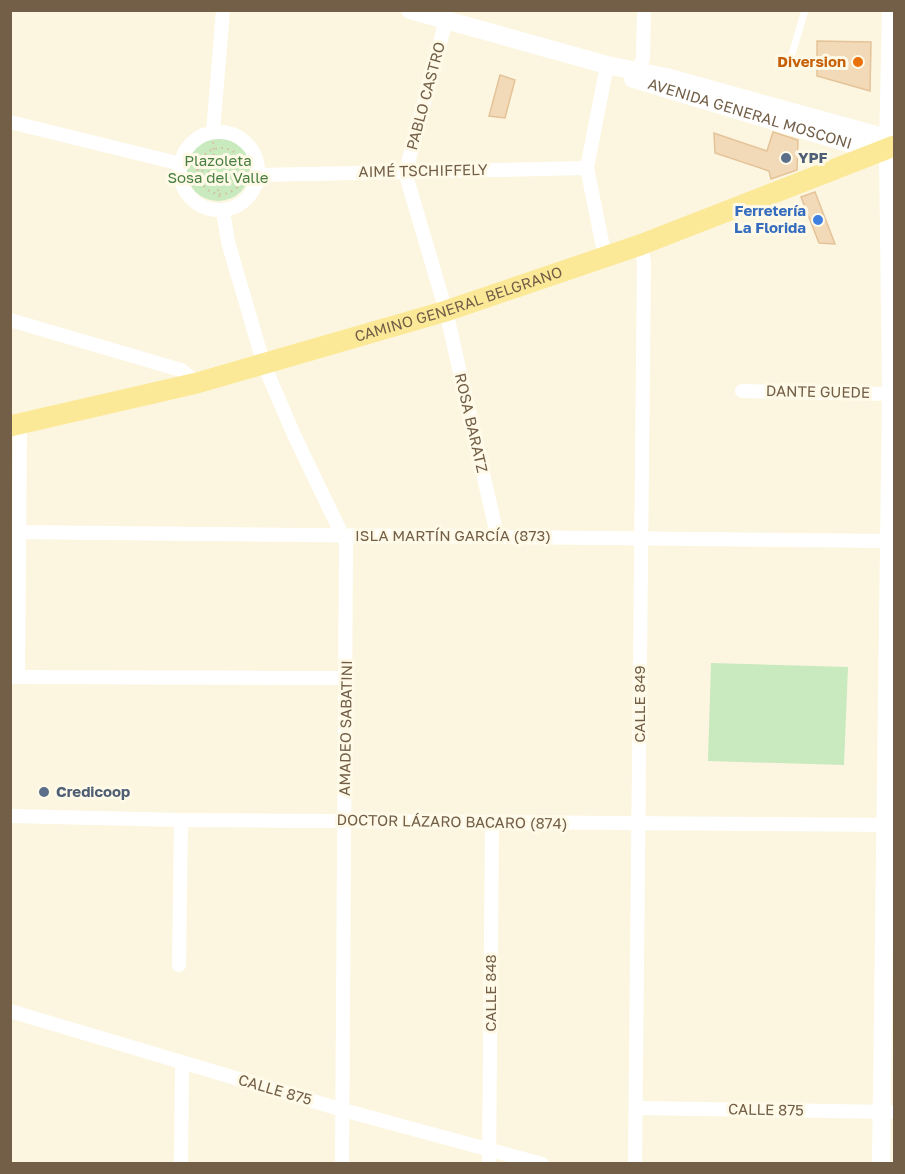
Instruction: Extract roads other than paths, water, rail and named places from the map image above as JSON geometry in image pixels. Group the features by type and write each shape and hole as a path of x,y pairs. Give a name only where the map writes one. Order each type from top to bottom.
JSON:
{"main road":[{"name":"AVENIDA GENERAL MOSCONI","path":"410,10 890,148"},
{"path":"881,1164 888,1112 893,394 891,10"},
{"name":"CAMINO GENERAL BELGRANO","path":"15,425 197,383 446,311 640,245 890,148"}],"street":[{"path":"213,132 223,10"},
{"path":"637,75 643,58 644,10"},
{"name":"PABLO CASTRO","path":"446,20 407,171 446,311"},
{"path":"606,257 587,168 607,65"},
{"path":"10,122 181,164"},
{"path":"213,132 231,134 246,142 254,152 259,175 255,188 247,199 236,207 223,211 200,206 190,198 182,182 181,164 188,147 204,135 213,132"},
{"name":"AIMÉ TSCHIFFELY","path":"259,175 587,168"},
{"name":"AMADEO SABATINI","path":"223,211 228,242 264,365 294,435 344,536 347,552 342,1164"},
{"name":"CALLE 849","path":"635,1164 638,1108 644,261 640,245"},
{"name":"ROSA BARATZ","path":"446,311 497,535"},
{"path":"10,320 181,370 197,383"},
{"name":"DANTE GUEDE","path":"742,391 893,394"},
{"path":"15,425 14,677 347,678"},
{"name":"ISLA MARTÍN GARCÍA (873)","path":"15,532 344,536 497,535 892,541"},
{"name":"DOCTOR LÁZARO BACARO (874)","path":"10,816 181,820 890,825"},
{"path":"179,965 181,820"},
{"name":"CALLE 848","path":"489,1156 492,823"},
{"name":"CALLE 875","path":"10,1011 489,1156 542,1164"},
{"path":"180,1164 182,1063"},
{"name":"CALLE 875","path":"638,1108 888,1112"}],"lane":[{"path":"789,61 805,10"}],"place":[{"name":"Diversion","path":"858,62"},
{"name":"YPF","path":"786,158"},
{"name":"Ferretería La Florida","path":"818,220"},
{"name":"Credicoop","path":"44,792"}],"park label":[{"name":"Plazoleta Sosa del Valle","path":"218,170"}]}
